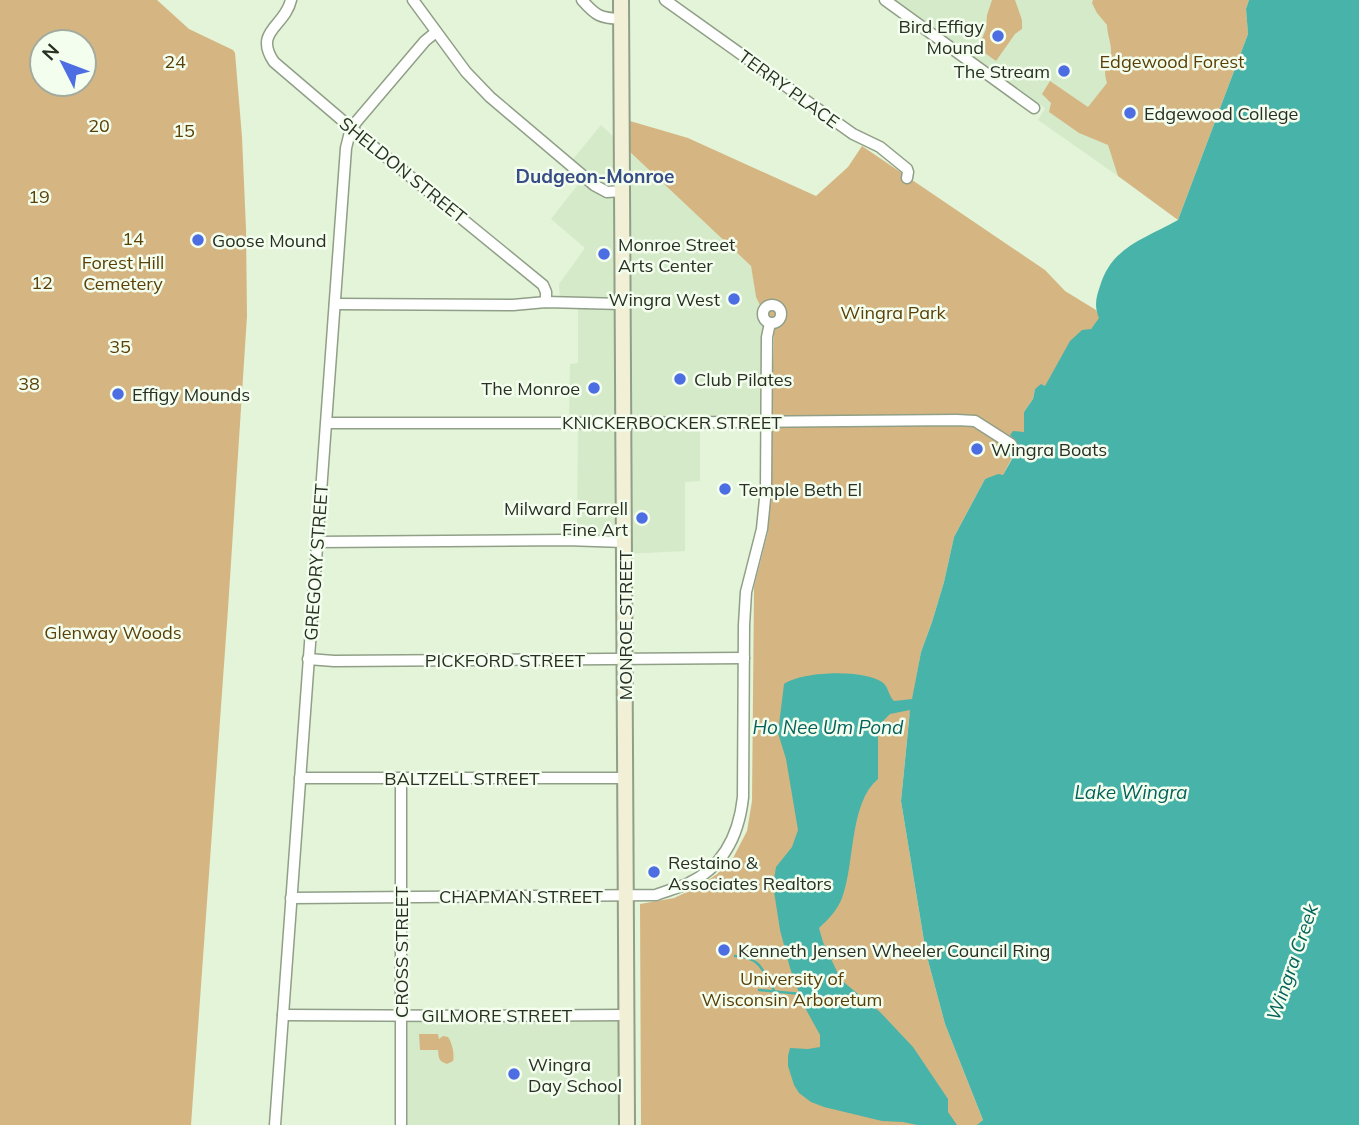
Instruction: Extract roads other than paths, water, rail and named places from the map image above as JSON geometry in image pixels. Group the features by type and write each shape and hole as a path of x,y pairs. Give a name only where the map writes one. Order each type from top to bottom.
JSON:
{"main road":[{"name":"MONROE STREET","path":"621,0 627,1125"}],"street":[{"name":"SHELDON STREET","path":"291,0 287,14 269,34 267,42 274,62 542,285 546,292 546,302"},
{"path":"413,0 466,72 490,97 594,185 607,192 622,191"},
{"path":"582,0 598,16 621,19"},
{"name":"TERRY PLACE","path":"665,0 853,134 886,152 907,169 907,178"},
{"path":"885,0 1034,108"},
{"path":"351,128 425,41 436,32"},
{"name":"GREGORY STREET","path":"275,1125 346,148 351,128"},
{"path":"335,304 622,304"},
{"name":"CHAPMAN STREET","path":"291,898 656,895 688,883 707,872 725,853 736,834 743,797 746,592 762,529 766,489 767,337 770,323"},
{"name":"KNICKERBOCKER STREET","path":"327,423 975,421 1011,444"},
{"path":"318,542 624,542"},
{"name":"PICKFORD STREET","path":"308,659 744,658"},
{"name":"BALTZELL STREET","path":"300,778 625,778"},
{"name":"CROSS STREET","path":"401,778 401,1125"},
{"name":"GILMORE STREET","path":"283,1015 627,1015"}],"water":[{"name":"Lake Wingra","path":"1249,0 1359,0 1359,1125 977,1125 983,1120 945,1024 926,953 901,801 910,710 890,714 878,726 878,779 862,803 857,818 842,898 819,928 841,980 880,1012 913,1047 948,1099 948,1112 957,1125 917,1125 882,1121 811,1102 799,1093 794,1085 788,1056 790,1048 820,1047 820,1035 803,1004 790,968 780,930 773,885 776,867 792,847 798,830 786,759 778,733 784,684 804,676 848,673 882,682 894,701 912,699 921,652 944,582 954,537 985,479 1003,475 1012,459 1007,454 1014,439 1010,435 1013,431 1024,432 1024,412 1033,399 1035,389 1041,384 1045,386 1070,341 1082,330 1091,329 1099,318 1097,294 1105,272 1131,245 1178,220 1248,34 1246,9"}],"waterway":[{"path":"735,956 756,962 775,992"},
{"path":"759,990 801,994"}],"place":[{"name":"Bird Effigy Mound","path":"998,36"},
{"name":"The Stream","path":"1064,71"},
{"name":"Edgewood College","path":"1130,113"},
{"name":"Goose Mound","path":"198,240"},
{"name":"Monroe Street Arts Center","path":"604,254"},
{"name":"Wingra West","path":"734,299"},
{"name":"Club Pilates","path":"680,379"},
{"name":"The Monroe","path":"594,388"},
{"name":"Effigy Mounds","path":"118,394"},
{"name":"Wingra Boats","path":"977,449"},
{"name":"Temple Beth El","path":"725,489"},
{"name":"Milward Farrell Fine Art","path":"642,518"},
{"name":"Restaino & Associates Realtors","path":"654,872"},
{"name":"Kenneth Jensen Wheeler Council Ring","path":"724,950"},
{"name":"Wingra Day School","path":"514,1074"}],"district":[{"name":"Dudgeon-Monroe","path":"595,176"}],"park label":[{"name":"24","path":"175,61"},
{"name":"Edgewood Forest","path":"1172,61"},
{"name":"20","path":"99,125"},
{"name":"15","path":"184,130"},
{"name":"19","path":"39,196"},
{"name":"14","path":"133,238"},
{"name":"Forest Hill Cemetery","path":"123,272"},
{"name":"12","path":"42,282"},
{"name":"Wingra Park","path":"893,312"},
{"name":"35","path":"120,346"},
{"name":"38","path":"29,383"},
{"name":"Glenway Woods","path":"113,632"},
{"name":"University of Wisconsin Arboretum","path":"792,988"}],"water label":[{"name":"Ho Nee Um Pond","path":"828,727"},
{"name":"Wingra Creek","path":"1292,962"}]}
